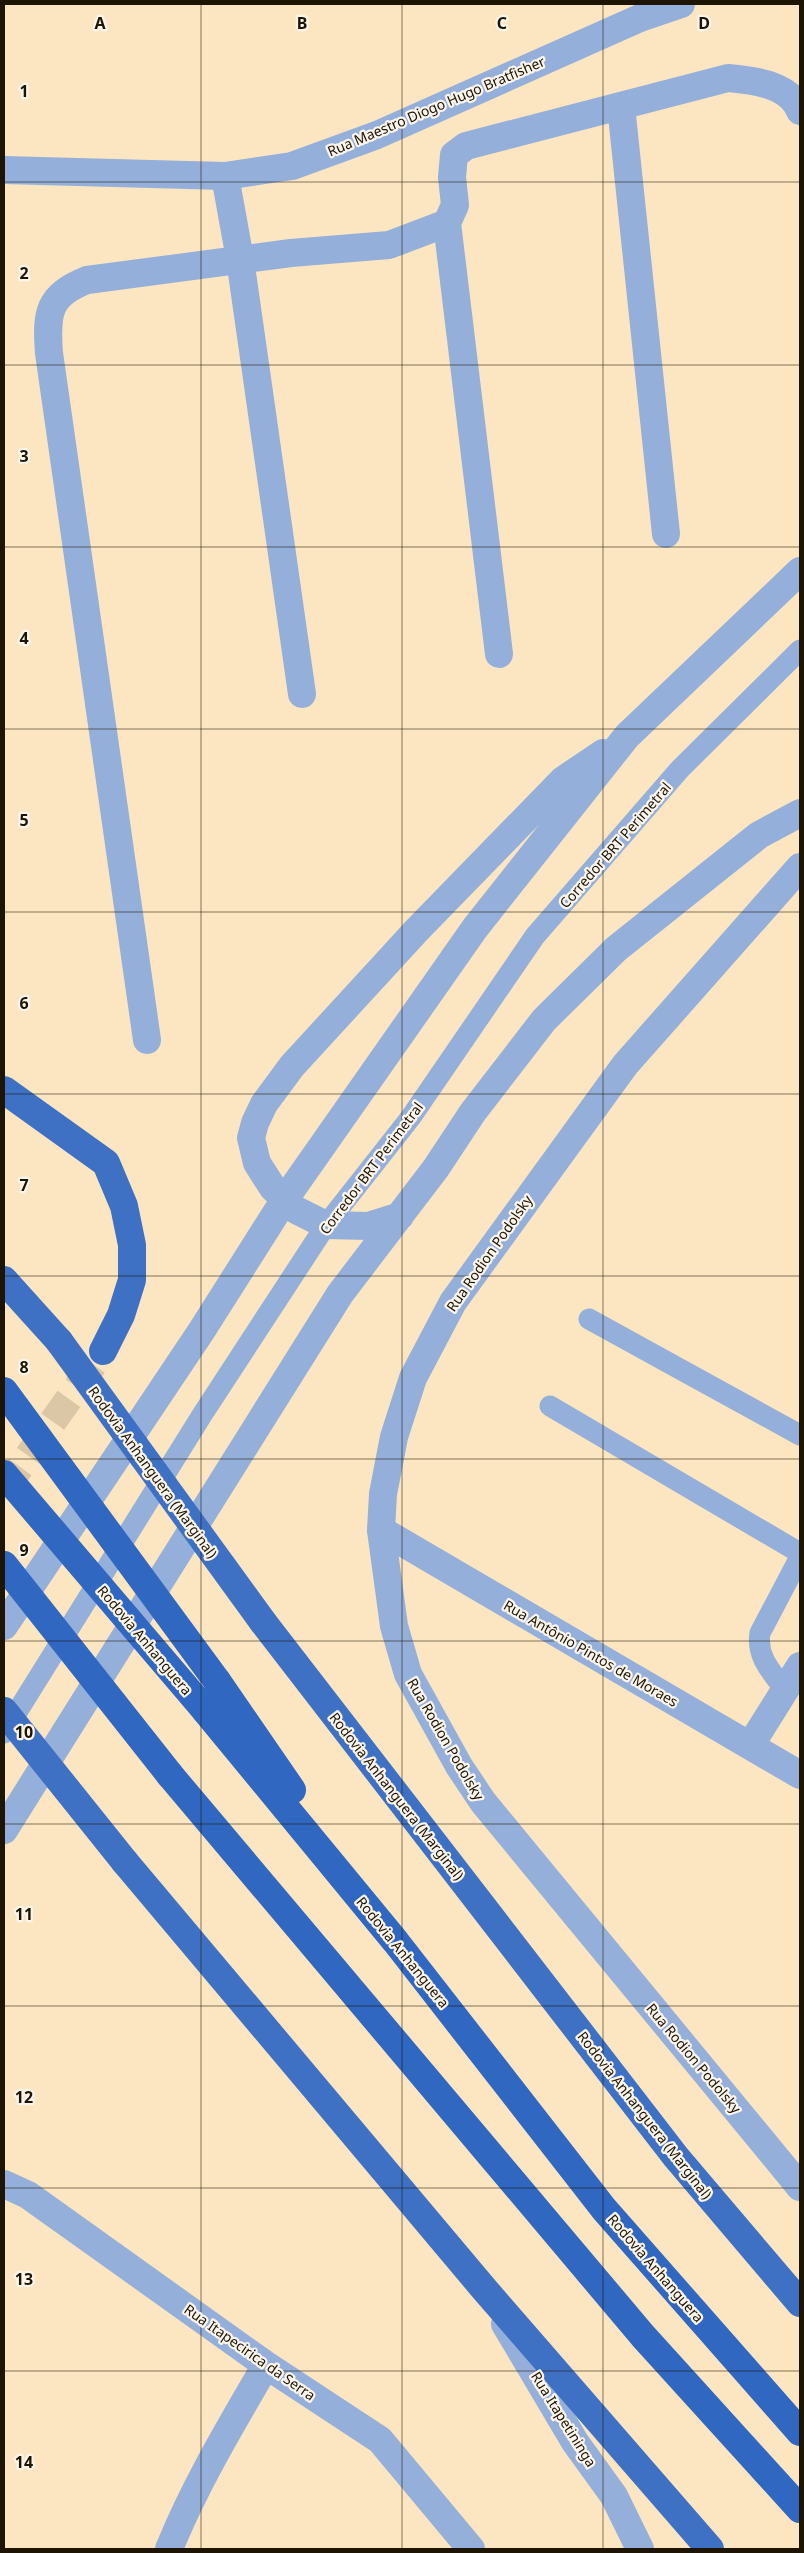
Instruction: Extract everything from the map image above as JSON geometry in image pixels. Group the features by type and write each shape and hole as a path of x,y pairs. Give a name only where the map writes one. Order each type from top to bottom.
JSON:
{"highway":[{"path":"4,1090 106,1164 124,1206 132,1245 132,1280 121,1315 103,1352"},
{"name":"Rodovia Anhanguera (Marginal)","path":"4,1280 58,1342 263,1622 676,2157 800,2304"},
{"path":"4,1391 217,1681 396,1942"},
{"name":"Rodovia Anhanguera","path":"4,1474 205,1710 396,1942 604,2209 800,2432"},
{"path":"4,1565 170,1775 643,2336 800,2509"},
{"path":"4,1711 125,1862 485,2290 710,2549"}],"street":[{"name":"Rua Maestro Diogo Hugo Bratfisher","path":"4,170 225,176 292,166 377,134 639,11 681,4"},
{"path":"499,654 447,223 455,206 452,178 454,155 466,146 728,78 757,80 785,93 800,111"},
{"path":"621,106 666,534"},
{"path":"225,176 240,259 302,694"},
{"path":"147,1040 48,331 52,306 67,288 87,280 240,259 389,245 447,223"},
{"path":"4,1626 202,1330 285,1199 475,928 626,736 800,571"},
{"path":"400,1216 368,1226 326,1225 296,1210 273,1188 258,1164 251,1138 255,1123 264,1104 292,1066 416,931 563,780 626,736"},
{"path":"4,1830 340,1294 436,1168 472,1112 544,1020 616,949 759,835 800,813"},
{"name":"Rua Rodion Podolsky","path":"800,867 625,1065 453,1302 413,1378 394,1437 383,1494 382,1530 394,1626 408,1674 459,1766 489,1810 800,2187"},
{"name":"Rua Antônio Pintos de Moraes","path":"382,1530 800,1774"},
{"path":"750,1746 800,1666"},
{"name":"Rua Itapecirica da Serra","path":"4,2184 28,2195 266,2366 380,2440 471,2549"},
{"name":"Rua Itapetininga","path":"485,2290 575,2442 614,2496 640,2549"},
{"path":"169,2549 184,2512 217,2448 266,2366"}],"lane":[{"name":"Corredor BRT Perimetral","path":"4,1733 202,1415 326,1225 411,1117 535,936 680,770 800,650"},
{"path":"589,1319 800,1435"},
{"path":"550,1406 800,1553"},
{"path":"785,1690 760,1655 758,1642 760,1633 800,1557"}],"tunnel":[{"path":"4,1490 103,1351"}]}
